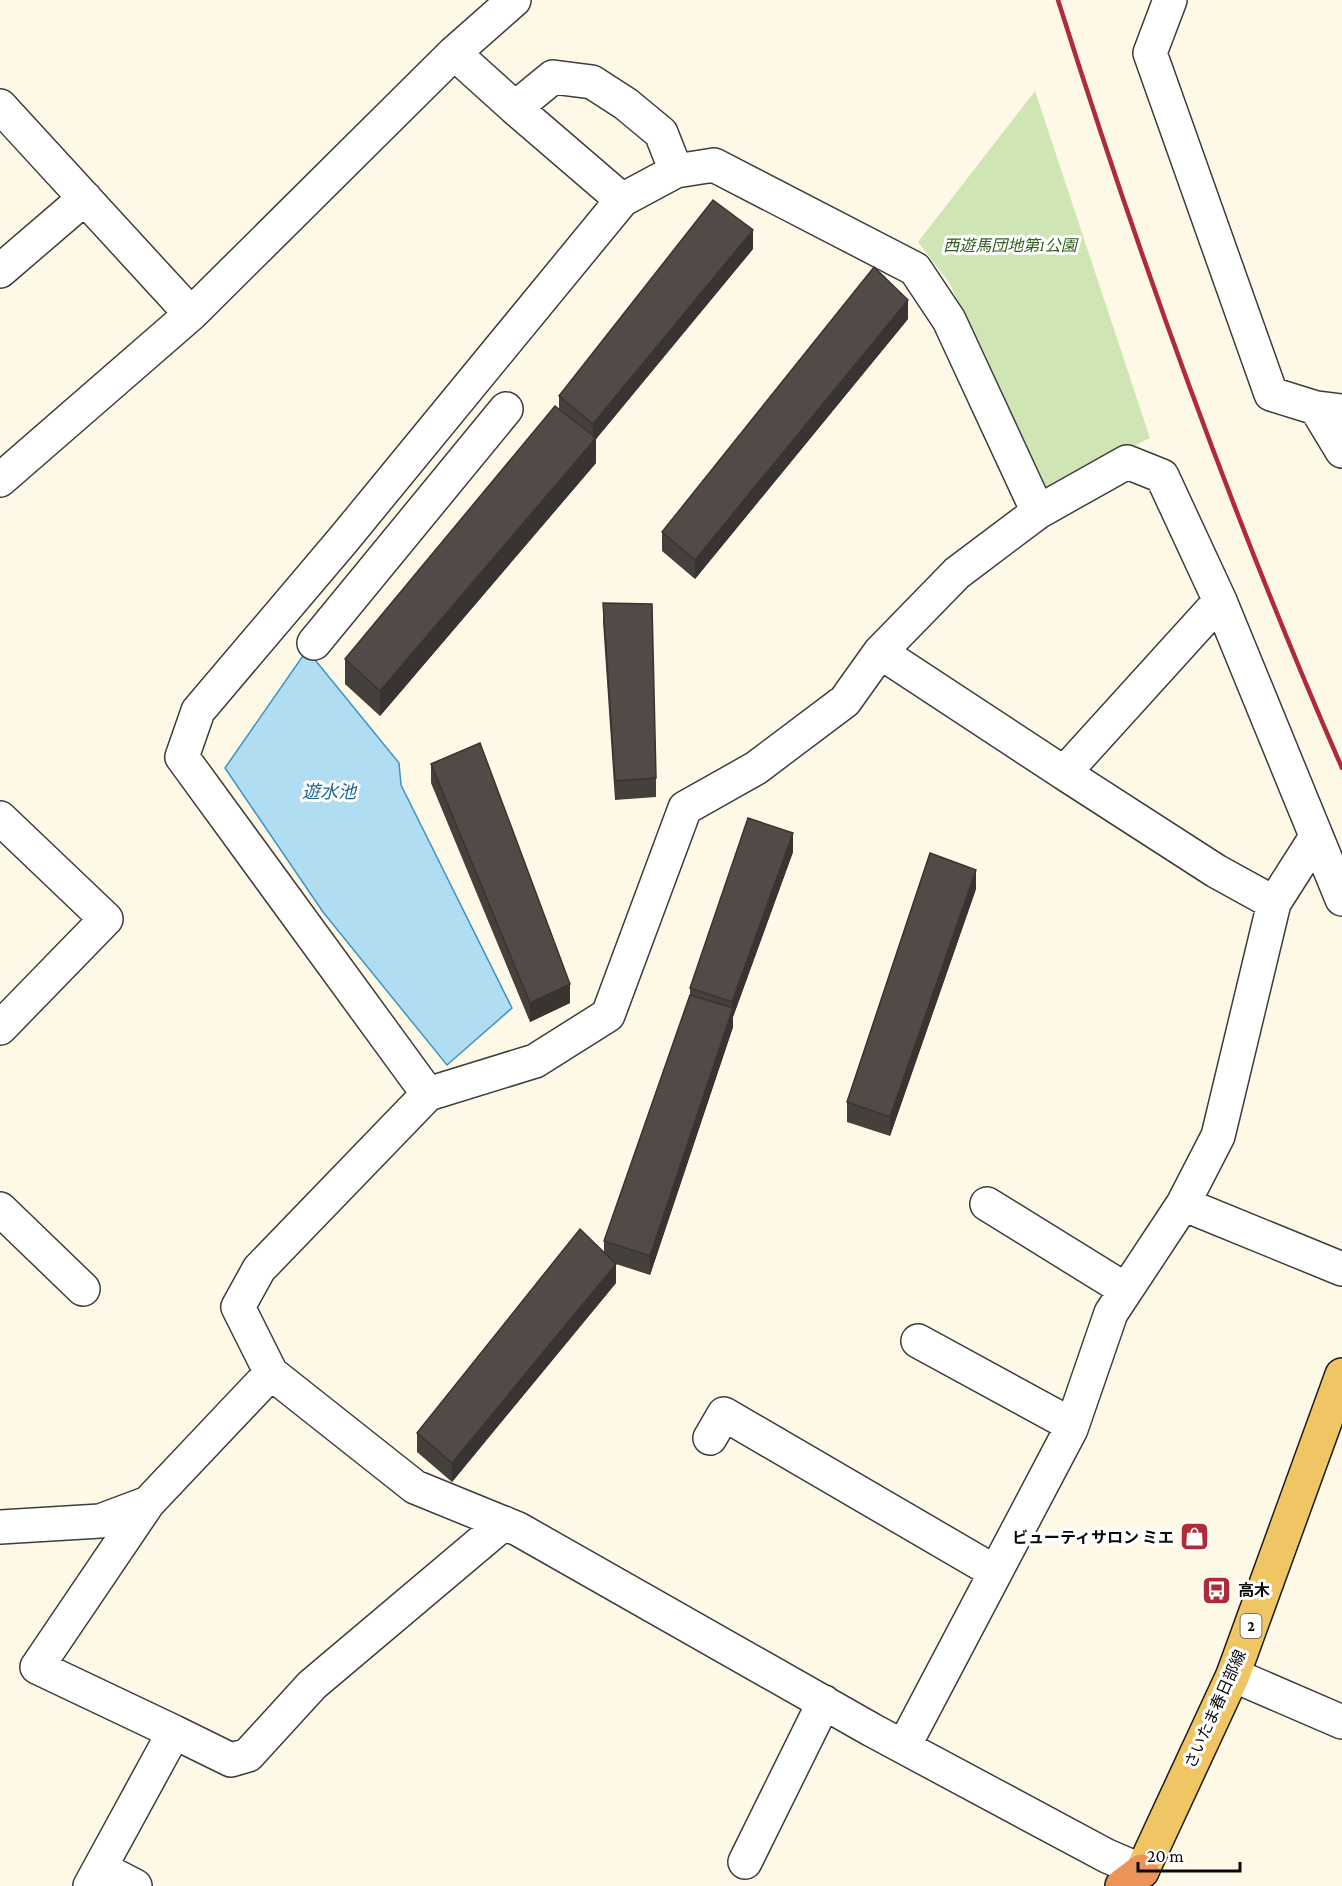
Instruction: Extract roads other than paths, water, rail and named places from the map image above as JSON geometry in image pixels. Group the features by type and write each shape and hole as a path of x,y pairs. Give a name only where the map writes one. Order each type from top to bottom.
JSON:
{"main road":[{"name":"さいたま春日部線","path":"1134,1881 1233,1675 1342,1375"}],"street":[{"path":"0,480 191,314 454,53 514,0"},
{"path":"1170,0 1150,53 1271,394 1329,410 1342,452"},
{"path":"454,53 621,200"},
{"path":"515,108 553,77 592,82 626,104 661,133 676,171"},
{"path":"0,106 191,314"},
{"path":"428,1094 182,758 198,711 621,200 676,171 714,165 915,269 949,320 1038,512"},
{"path":"0,271 85,198"},
{"path":"288,604 320,653 506,409"},
{"path":"1134,1881 1107,1856 903,1746 504,1523 415,1487 271,1373 238,1307 259,1269 428,1094 536,1061 608,1015 685,808 756,768 845,701 880,652 957,573 1038,512 1127,462 1162,476 1220,601 1342,899"},
{"path":"1064,773 1220,601"},
{"path":"880,652 1215,871 1274,903"},
{"path":"0,1028 106,919 4,829"},
{"path":"903,1746 1072,1425 1111,1313 1183,1204 1218,1136 1274,903 1316,837"},
{"path":"987,1204 1126,1290"},
{"path":"1183,1204 1342,1269"},
{"path":"0,1209 83,1289"},
{"path":"918,1341 1072,1425"},
{"path":"271,1373 148,1503 37,1667 231,1760 248,1755 312,1685 504,1523"},
{"path":"710,1438 724,1414 995,1572"},
{"path":"0,1527 100,1521 148,1503"},
{"path":"1233,1675 1342,1722"},
{"path":"745,1862 824,1702"},
{"path":"135,1886 95,1877 174,1732"}],"water":[{"name":"遊水池","path":"307,650 399,763 401,785 512,1008 447,1065 323,912 225,768"}],"railway":[{"path":"1058,0 1122,195 1190,388 1263,579 1342,768"}],"place":[{"name":"ビューティサロン ミエ","path":"1195,1537"},
{"name":"高木","path":"1217,1590"}],"park label":[{"name":"西遊馬団地第1公園","path":"1010,245"}]}
